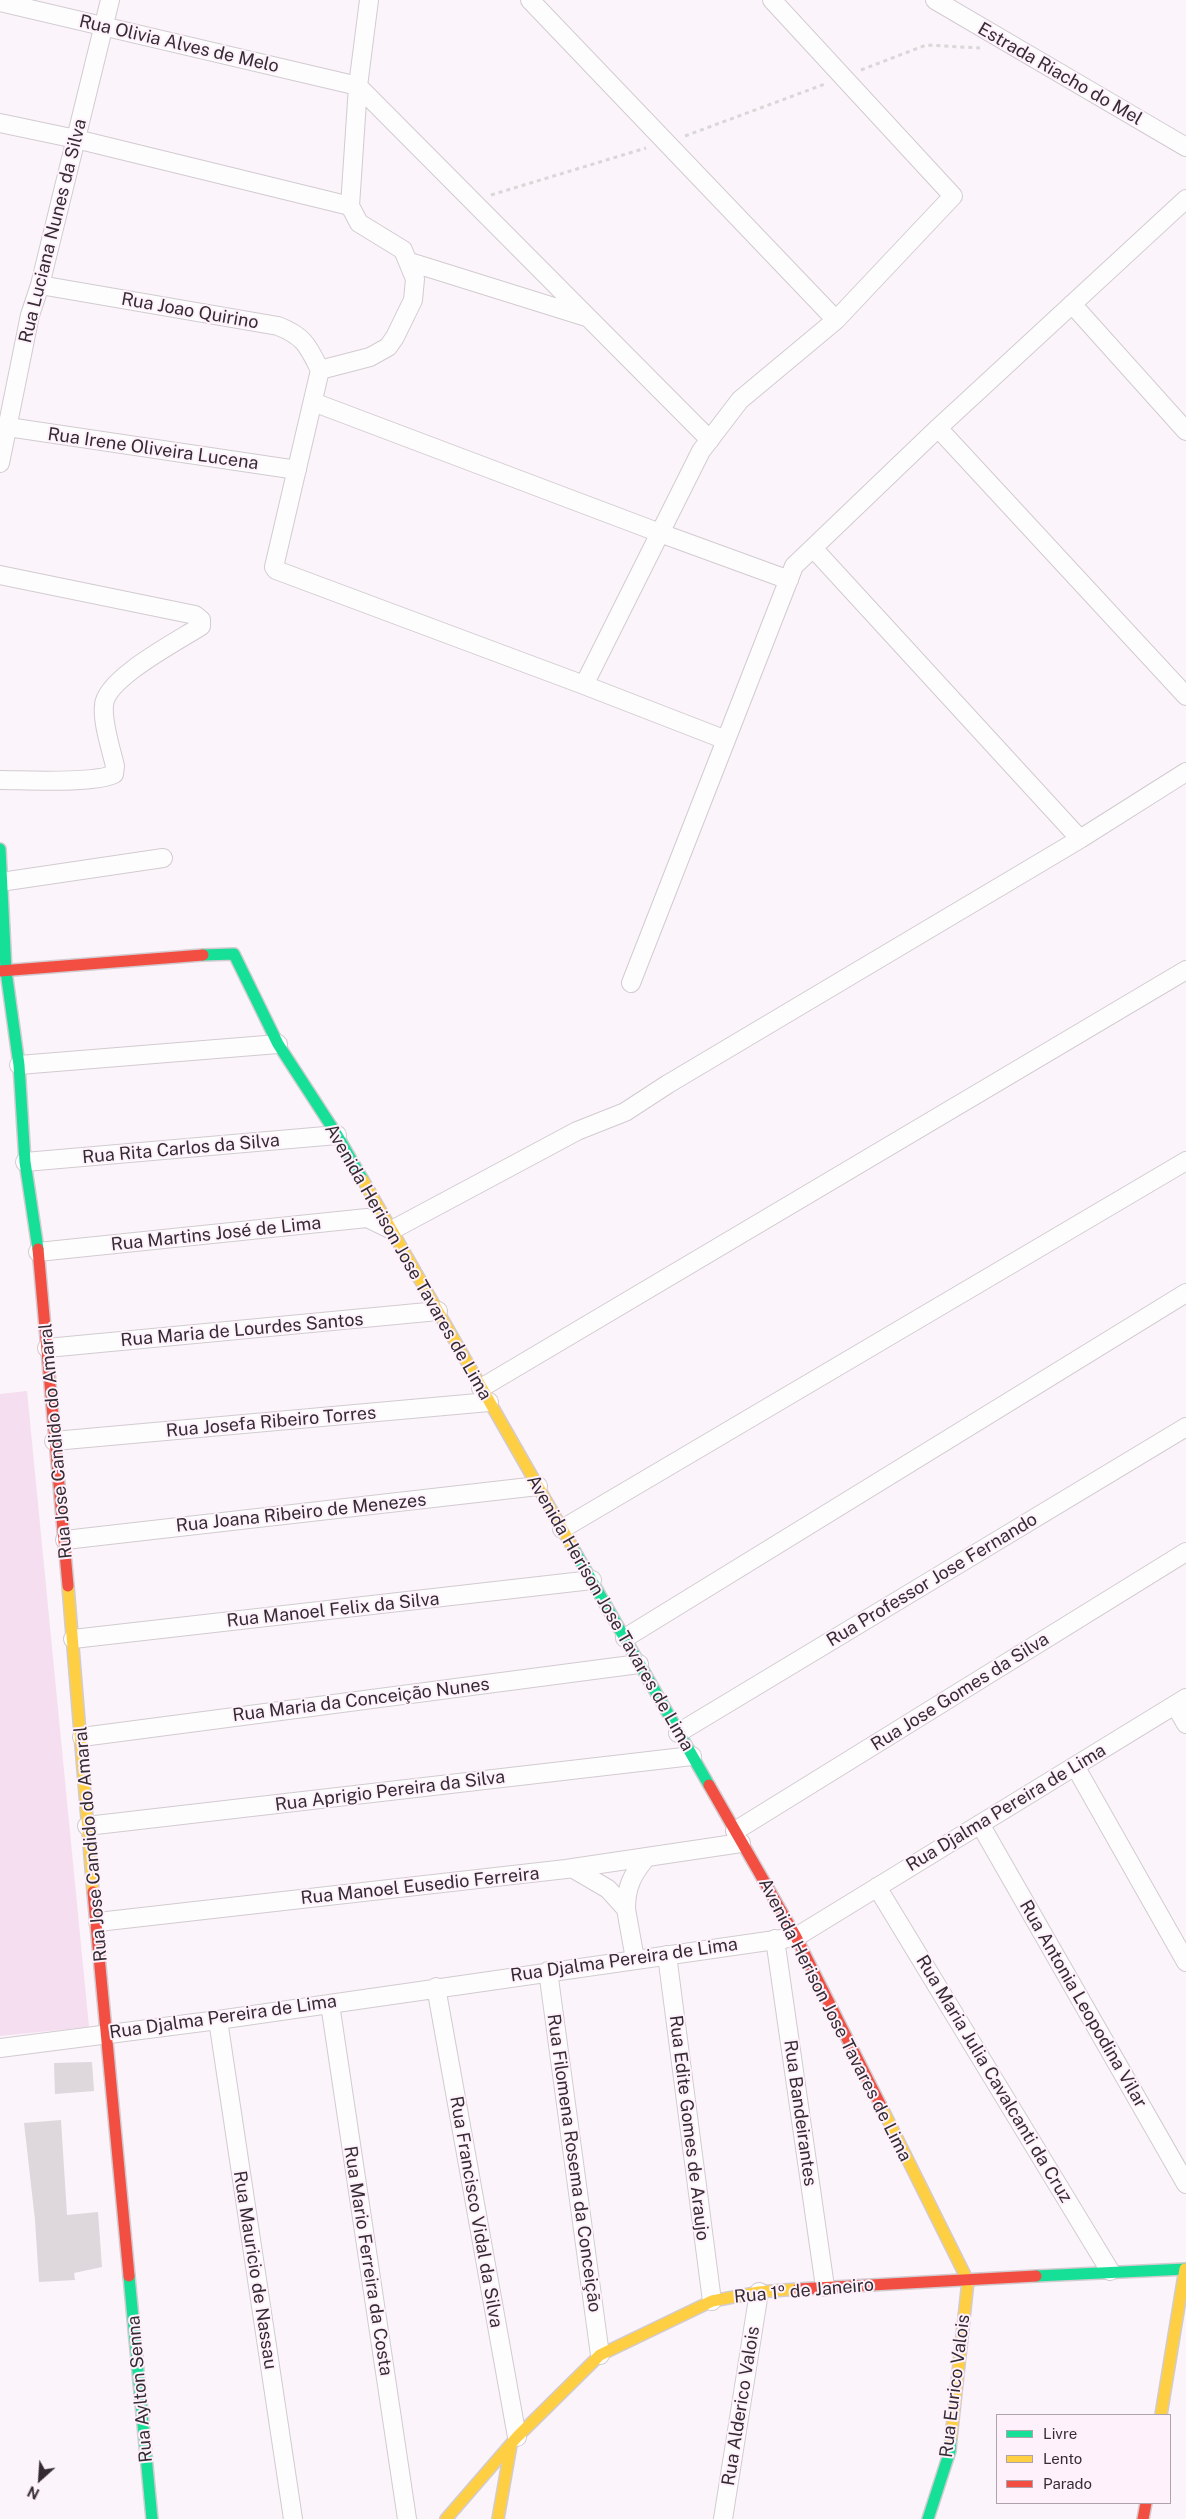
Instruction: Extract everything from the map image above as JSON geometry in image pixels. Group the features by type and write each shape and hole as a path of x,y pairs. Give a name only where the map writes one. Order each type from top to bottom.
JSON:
{"street":[{"name":"Rua Luciana Nunes da Silva","path":"0,463 30,315 40,285 110,0"},
{"path":"369,0 358,86 350,206 359,223 403,250 416,279 413,300 388,347 370,357 320,370 274,567 276,570 726,740"},
{"path":"530,0 836,320"},
{"path":"584,686 701,451 740,400 836,320 953,196 772,0"},
{"name":"Estrada Riacho do Mel","path":"934,0 1186,147"},
{"name":"Rua Olivia Alves de Melo","path":"0,2 358,86"},
{"path":"358,86 710,440"},
{"path":"0,123 76,139 350,206"},
{"path":"631,983 794,566 938,428 1186,199"},
{"path":"410,262 588,317"},
{"name":"Rua Joao Quirino","path":"40,285 278,326 293,332 304,340 320,370"},
{"path":"1072,304 1186,431"},
{"path":"313,402 789,580"},
{"name":"Rua Irene Oliveira Lucena","path":"8,427 297,470"},
{"path":"938,428 1186,696"},
{"path":"813,548 1080,838"},
{"path":"0,575 195,615 201,620 201,626 125,676 110,689 104,704 115,766 114,774 85,779 0,780"},
{"path":"392,1230 576,1131 625,1112 668,1084 1080,838 1186,772"},
{"name":"Rua Jose Candido do Amaral","path":"0,849 3,971 19,1065 24,1162 38,1252 128,2260"},
{"path":"1,882 163,858"},
{"name":"Avenida Herison Jose Tavares de Lima","path":"3,971 226,952 234,954 278,1044 338,1135 796,1936 968,2282"},
{"path":"485,1395 1186,970"},
{"path":"19,1065 278,1044"},
{"name":"Rua Rita Carlos da Silva","path":"24,1162 338,1135"},
{"path":"562,1529 1186,1161"},
{"name":"Rua Martins José de Lima","path":"38,1252 367,1218 392,1230"},
{"path":"625,1638 1186,1293"},
{"name":"Rua Maria de Lourdes Santos","path":"47,1348 438,1311"},
{"name":"Rua Josefa Ribeiro Torres","path":"54,1441 485,1395"},
{"name":"Rua Professor Jose Fernando","path":"678,1732 1186,1427"},
{"name":"Rua Joana Ribeiro de Menezes","path":"65,1540 538,1486"},
{"name":"Rua Jose Gomes da Silva","path":"738,1837 1186,1552"},
{"name":"Rua Manoel Felix da Silva","path":"73,1639 592,1580"},
{"name":"Rua Maria da Conceição Nunes","path":"82,1737 639,1664"},
{"path":"1181,1701 1186,1724"},
{"name":"Rua Djalma Pereira de Lima","path":"0,2048 218,2020 796,1936 1181,1701"},
{"name":"Rua Aprigio Pereira da Silva","path":"88,1826 692,1756"},
{"path":"1075,1766 1186,1962"},
{"name":"Rua Antonia Leopodina Vilar","path":"980,1824 1186,2184"},
{"name":"Rua Manoel Eusedio Ferreira","path":"98,1922 572,1868 646,1858 738,1837"},
{"path":"635,1959 626,1909 626,1890 632,1876 646,1858"},
{"path":"572,1868 608,1889 626,1909"},
{"name":"Rua Maria Julia Cavalcanti da Cruz","path":"877,1887 1110,2271"},
{"name":"Rua Bandeirantes","path":"775,1939 825,2288"},
{"name":"Rua Edite Gomes de Araujo","path":"667,1955 712,2301"},
{"name":"Rua Filomena Rosema da Conceição","path":"548,1971 600,2355"},
{"name":"Rua Francisco Vidal da Silva","path":"436,1987 514,2441"},
{"name":"Rua Mario Ferreira da Costa","path":"330,2004 407,2519"},
{"name":"Rua Mauricio de Nassau","path":"218,2020 293,2519"},
{"name":"Rua Aylton Senna","path":"128,2260 152,2519"},
{"path":"1161,2414 1186,2269"},
{"name":"Rua 1º de Janeiro","path":"446,2519 514,2441 600,2355 625,2341 712,2301 758,2292 968,2282 1110,2271 1186,2269"},
{"name":"Rua Eurico Valois","path":"928,2519 950,2451 968,2282"},
{"name":"Rua Alderico Valois","path":"723,2519 758,2292"},
{"path":"498,2519 514,2441"},
{"path":"1143,2519 1146,2504"}],"path":[{"path":"857,72 926,45 981,48"},
{"path":"678,138 831,82"},
{"path":"472,200 650,147"}],"shaded area":[{"path":"27,1391 89,2027 0,2036 0,1394"}],"building":[{"path":"92,2062 94,2091 55,2094 54,2063"},
{"path":"61,2120 67,2215 98,2212 102,2267 74,2273 75,2280 39,2282 35,2220 24,2123"}],"traffic: fast":[{"path":"0,849 6,971 19,1065 25,1162 38,1249"},
{"path":"203,955 234,954 278,1044 337,1135 363,1180"},
{"path":"573,1548 709,1785"},
{"path":"1036,2276 1186,2269"},
{"path":"129,2276 152,2519"},
{"path":"928,2519 950,2451 951,2438"}],"traffic: slow":[{"path":"363,1180 573,1548"},
{"path":"68,1586 93,1892"},
{"path":"881,2106 968,2281 951,2438"},
{"path":"1161,2414 1185,2269"},
{"path":"446,2519 517,2437 600,2355 712,2301 759,2292 798,2289"},
{"path":"498,2519 511,2445"}],"traffic: jam":[{"path":"0,971 203,955"},
{"path":"38,1249 68,1586"},
{"path":"709,1785 796,1937 881,2106"},
{"path":"93,1892 129,2276"},
{"path":"798,2289 1036,2276"},
{"path":"1143,2519 1146,2504"}]}
